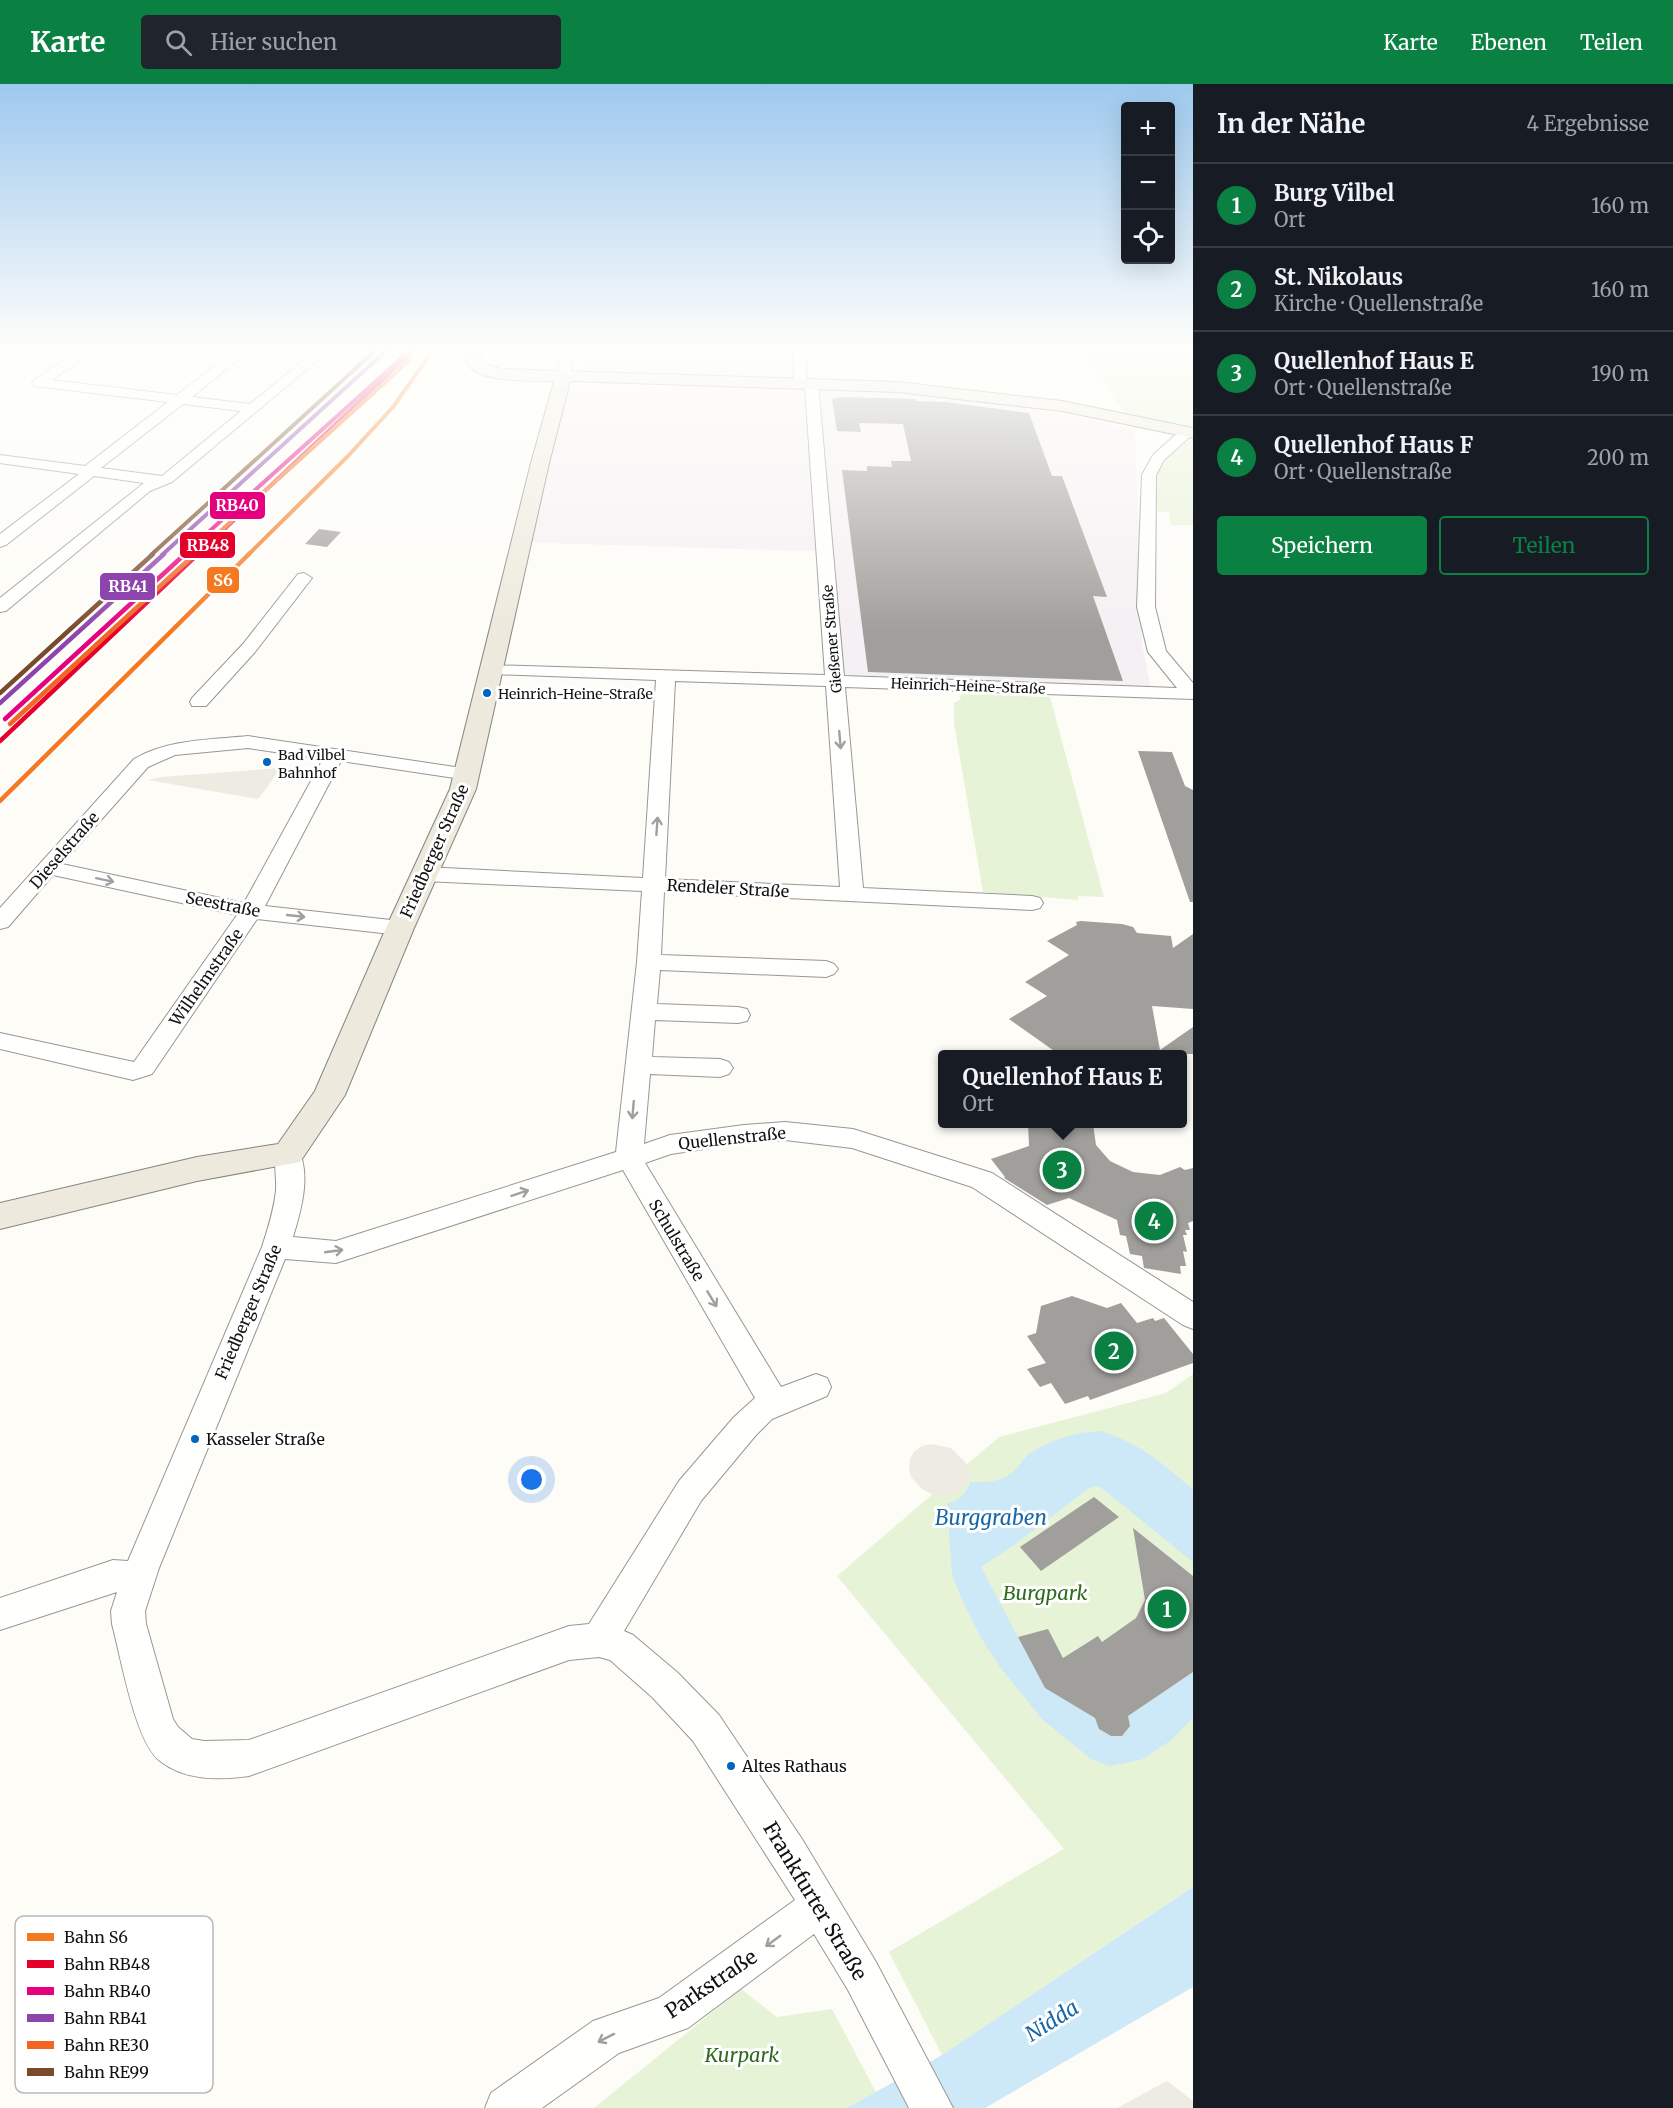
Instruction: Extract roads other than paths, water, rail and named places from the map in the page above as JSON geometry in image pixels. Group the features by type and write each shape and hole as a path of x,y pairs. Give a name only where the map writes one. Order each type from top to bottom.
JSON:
{"main road":[{"name":"Friedberger Straße","path":"288,1154 329,1095 468,774 546,443"},
{"path":"0,1216 197,1169 288,1154"}],"street":[{"path":"0,542 87,476 89,470 123,443"},
{"path":"0,607 145,488 167,479 210,443"},
{"name":"Gießener Straße","path":"812,443 835,682 852,894"},
{"path":"1177,443 1158,458 1149,475 1146,607 1157,652 1192,694"},
{"path":"0,459 161,481"},
{"path":"200,702 249,648 304,578"},
{"name":"Heinrich-Heine-Straße","path":"493,669 1192,694"},
{"path":"629,1158 649,962 666,675"},
{"name":"Dieselstraße","path":"0,922 127,777 141,763 155,755 187,746 248,742 468,774"},
{"name":"Wilhelmstraße","path":"0,1041 133,1071 139,1070 251,911 335,754"},
{"name":"Seestraße","path":"48,868 251,911 400,928"},
{"name":"Rendeler Straße","path":"424,874 1032,903"},
{"path":"649,962 826,969"},
{"path":"644,1011 738,1015"},
{"path":"637,1065 720,1068"},
{"name":"Quellenstraße","path":"276,1247 336,1252 629,1158 683,1143 768,1131 836,1136 873,1144 982,1180 1193,1317"},
{"name":"Friedberger Straße","path":"288,1154 292,1179 276,1247 139,1577 128,1611 129,1624 157,1726 166,1742 181,1753 200,1759 222,1761 249,1758 569,1643 599,1640 621,1647 684,1704"},
{"name":"Schulstraße","path":"629,1158 774,1403"},
{"path":"599,1640 690,1491 745,1426 761,1410 774,1403 816,1388"},
{"path":"0,1614 112,1576 139,1577"},
{"name":"Frankfurter Straße","path":"684,1704 706,1728 820,1906 862,1976 932,2108"},
{"name":"Parkstraße","path":"506,2108 608,2036 673,2013 820,1906"}],"water":[{"name":"Burggraben","path":"1100,1431 1138,1447 1193,1490 1193,1562 1099,1486 1089,1488 981,1567 1045,1688 1095,1718 1099,1729 1111,1736 1122,1736 1130,1726 1128,1716 1193,1672 1193,1718 1170,1741 1141,1760 1109,1766 1091,1759 1042,1719 1000,1667 980,1636 952,1575 947,1503 962,1496 970,1482 990,1482 1006,1477 1027,1455 1045,1445 1072,1435"},
{"name":"Nidda","path":"1193,1887 1193,1987 985,2108 847,2108 942,2055"}],"rail line":[{"name":"RE99","path":"0,693 273,443"},
{"name":"RB41","path":"0,703 284,443"},
{"name":"RB40","path":"5,719 305,443"},
{"name":"RB48","path":"0,741 315,443"},
{"name":"RE30","path":"10,724 316,443"},
{"name":"S6","path":"0,801 360,443"}],"place":[{"name":"Heinrich-Heine-Straße","path":"487,693"},
{"name":"Bad Vilbel Bahnhof","path":"267,762"},
{"name":"Quellenhof Haus E","path":"1062,1170"},
{"name":"Quellenhof Haus F","path":"1154,1221"},
{"name":"St. Nikolaus","path":"1114,1351"},
{"name":"Kasseler Straße","path":"195,1439"},
{"name":"Burg Vilbel","path":"1167,1609"},
{"name":"Altes Rathaus","path":"731,1766"}],"park label":[{"name":"Burgpark","path":"1045,1593"},
{"name":"Kurpark","path":"742,2055"}]}
